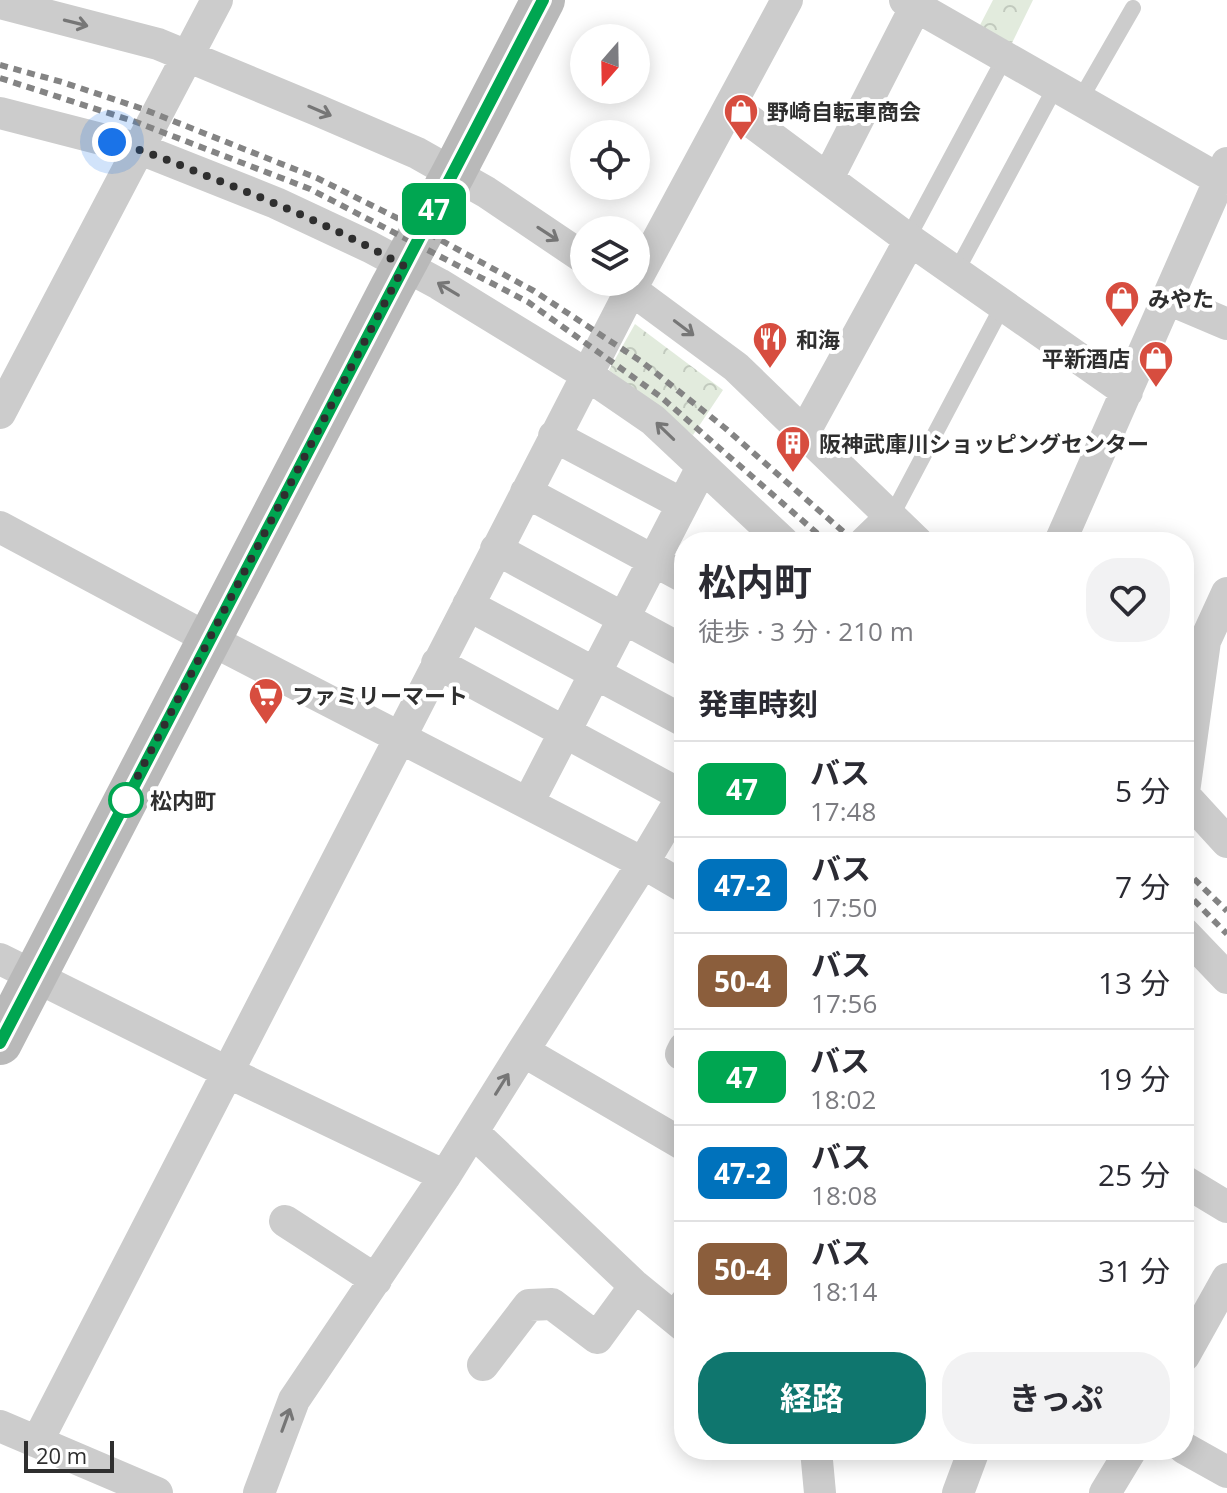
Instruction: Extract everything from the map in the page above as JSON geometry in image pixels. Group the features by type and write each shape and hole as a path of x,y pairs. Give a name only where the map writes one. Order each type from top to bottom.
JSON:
{"main road":[{"path":"0,1043 17,967 209,639 543,0"}],"street":[{"path":"0,413 217,0"},
{"path":"650,249 787,0"},
{"path":"0,3 158,44 403,147 486,192 570,249"},
{"path":"828,178 911,3 1068,93 1224,172 1064,532"},
{"path":"730,106 909,239 1127,392"},
{"path":"0,113 140,149 276,203 370,247 439,284 586,374 653,420 772,532"},
{"path":"804,433 909,239"},
{"path":"37,1442 625,296"},
{"path":"647,296 736,367 907,532"},
{"path":"1168,299 1227,324"},
{"path":"554,436 682,504"},
{"path":"528,803 702,467"},
{"path":"526,492 674,572"},
{"path":"875,532 891,517"},
{"path":"0,527 674,881"},
{"path":"496,549 674,645"},
{"path":"1194,746 1227,593"},
{"path":"468,605 674,716"},
{"path":"437,663 674,790"},
{"path":"1194,804 1227,842"},
{"path":"259,1493 294,1400 445,1176 674,812"},
{"path":"1194,943 1227,978"},
{"path":"17,967 445,1176"},
{"path":"523,1051 674,1139"},
{"path":"473,1132 635,1286 674,1307"},
{"path":"1194,1187 1227,1207"},
{"path":"285,1221 376,1280"},
{"path":"1194,1338 1227,1279"},
{"path":"483,1365 529,1305 552,1304 597,1338 635,1286"},
{"path":"0,1426 157,1493"},
{"path":"1194,1454 1227,1472"},
{"path":"817,1460 820,1493"},
{"path":"958,1493 970,1460"},
{"path":"1105,1493 1125,1460"}],"lane":[{"path":"956,272 1068,93 1133,8"},
{"path":"909,239 1005,57"},
{"path":"891,517 1003,305"}],"green space":[{"path":"993,0 1033,0 1012,43 979,27"},
{"path":"635,324 723,390 693,435 609,370"}],"railway":[{"path":"0,65 143,109 317,178 534,291 642,362 725,428 844,532"},
{"path":"0,78 136,122 310,189 528,302 661,397 816,532"},
{"path":"1194,879 1227,911"},
{"path":"1194,900 1227,934"}],"bus line":[{"name":"47","path":"0,1043 543,0"}],"place":[{"name":"野崎自転車商会","path":"741,142"},
{"name":"みやた","path":"1122,329"},
{"name":"和海","path":"770,370"},
{"name":"平新酒店","path":"1156,389"},
{"name":"阪神武庫川ショッピングセンター","path":"793,474"},
{"name":"ファミリーマート","path":"266,726"},
{"name":"松内町","path":"126,800"}],"route":[{"path":"112,142 140,149 276,203 404,266 119,812 126,800"}]}
